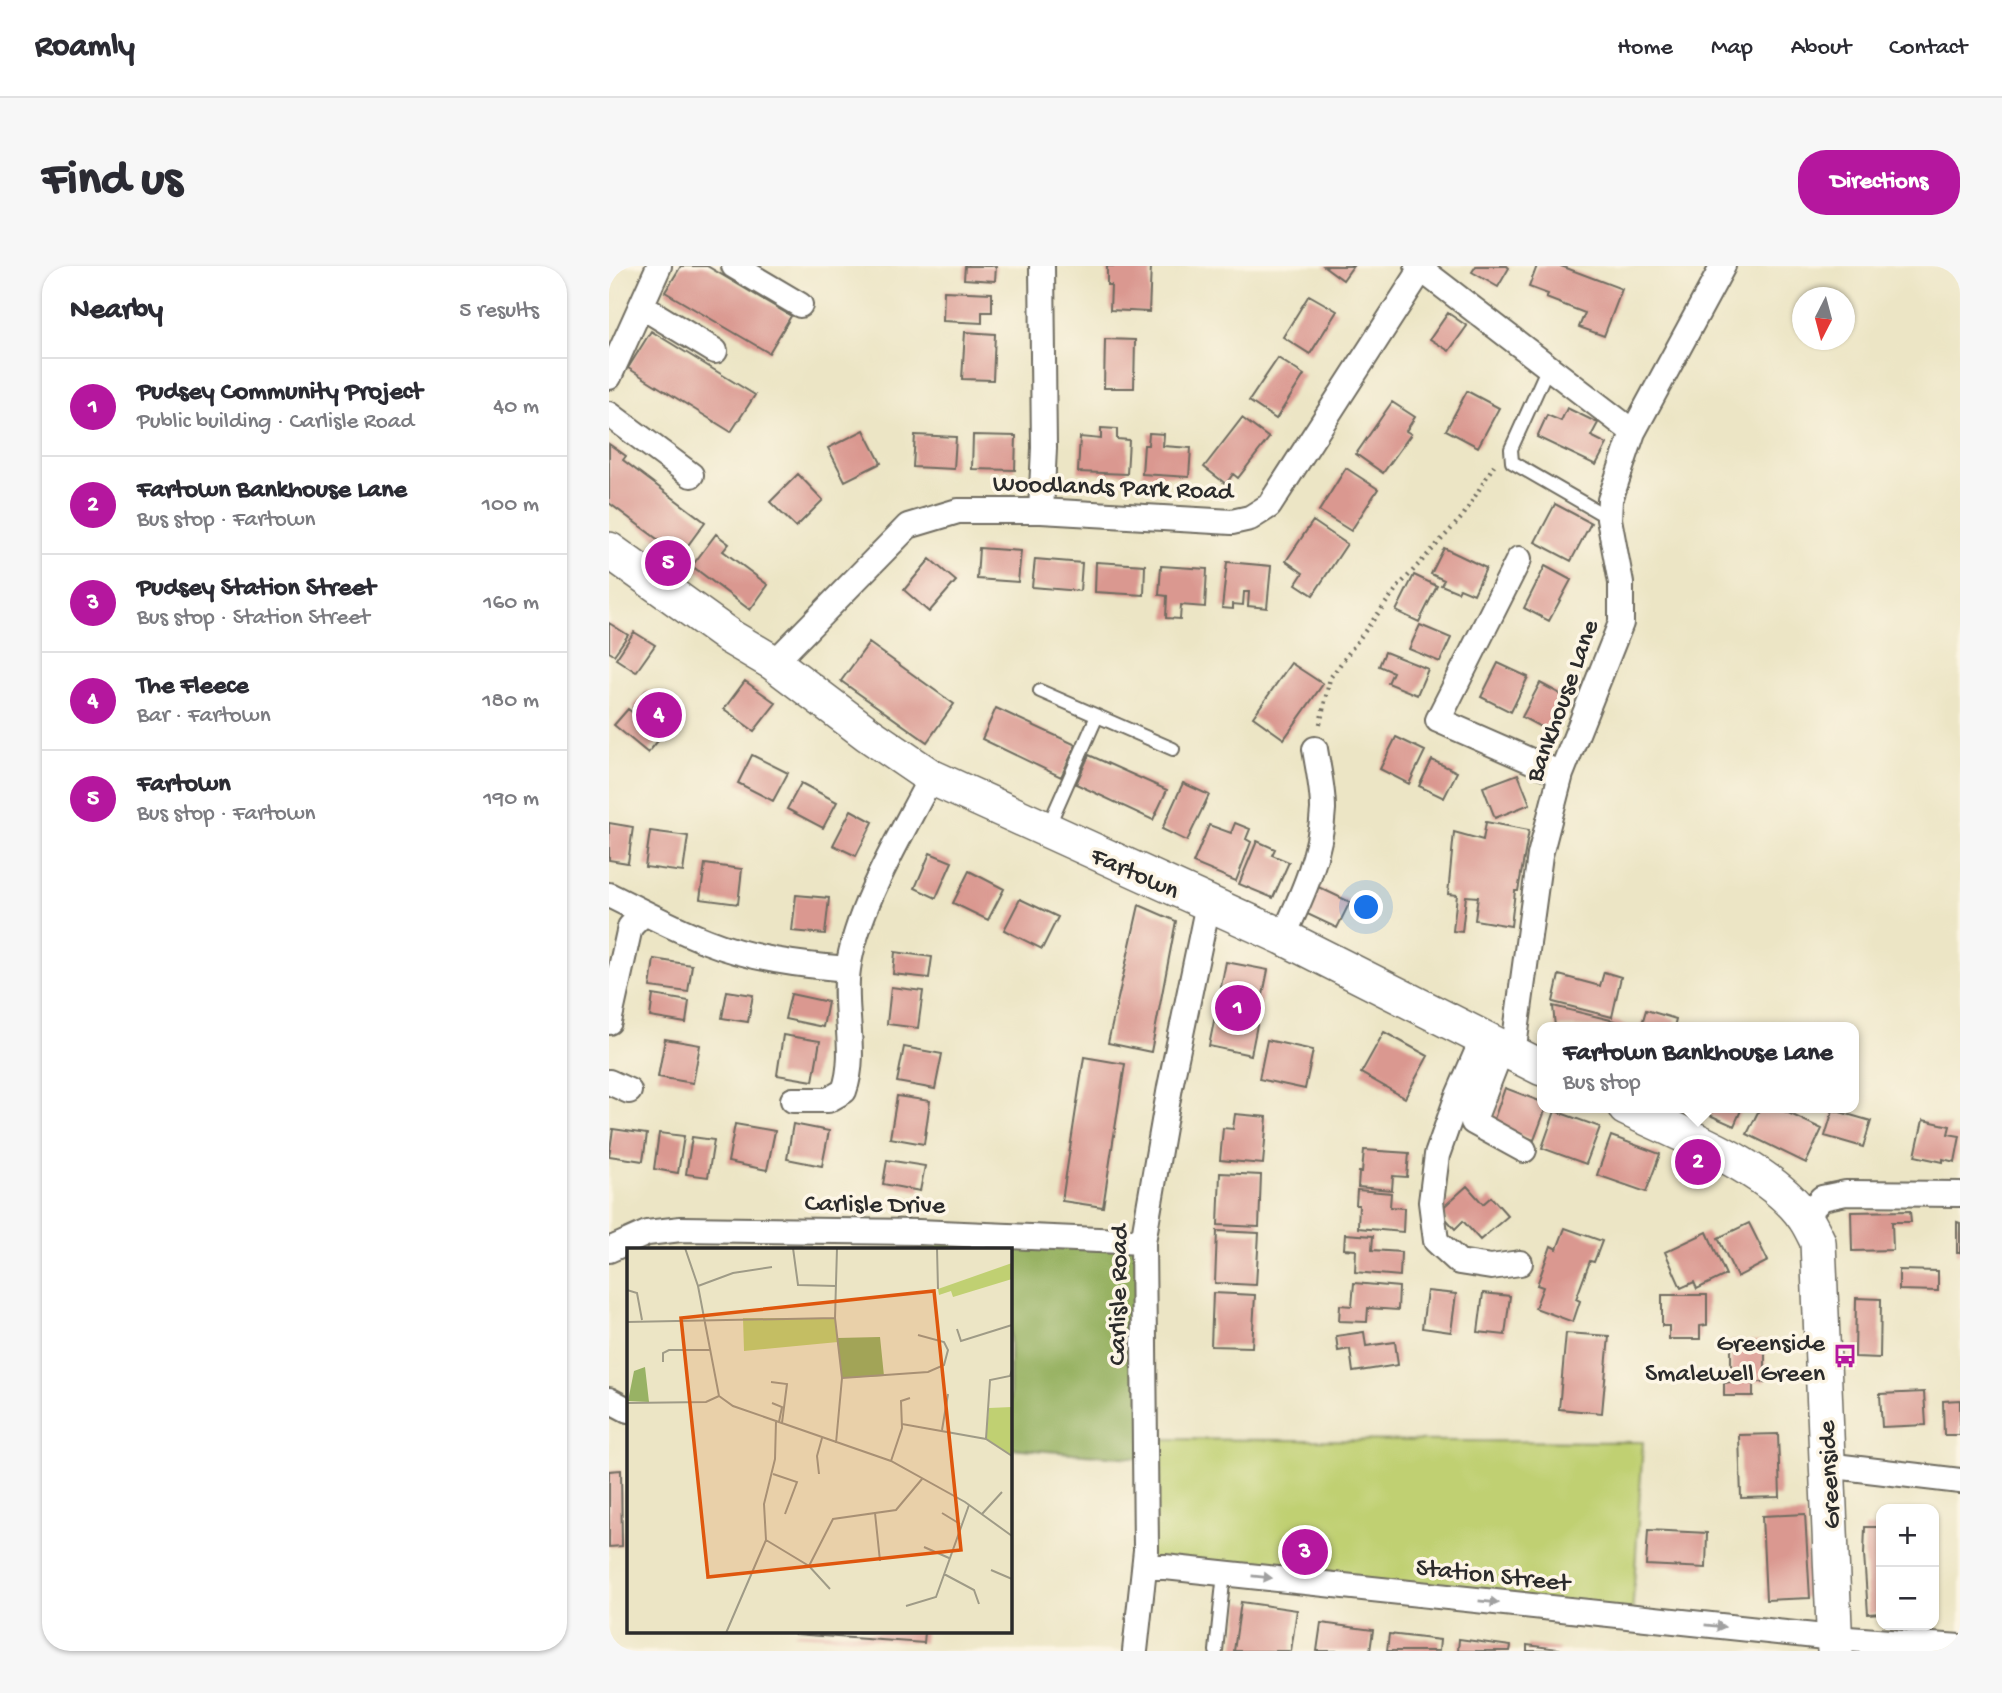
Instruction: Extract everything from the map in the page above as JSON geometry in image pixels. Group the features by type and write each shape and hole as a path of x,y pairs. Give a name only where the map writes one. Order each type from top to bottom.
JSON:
{"street":[{"path":"609,377 659,266"},
{"path":"734,266 800,305"},
{"path":"1041,511 1044,448 1042,266"},
{"name":"Bankhouse Lane","path":"1510,1052 1540,855 1561,774 1621,623 1621,583 1609,519 1610,500 1633,432 1723,266"},
{"path":"1419,268 1633,432"},
{"name":"Woodlands Park Road","path":"774,663 908,526 958,511 1041,511 1232,522 1250,518 1269,506 1419,268"},
{"path":"641,306 715,351"},
{"path":"609,414 691,475"},
{"name":"Fartown","path":"609,550 730,637 774,663 930,778 1283,937 1510,1052"},
{"path":"1519,558 1438,720 1561,774"},
{"path":"1283,937 1308,882 1318,848 1323,807 1315,749"},
{"path":"793,1100 828,1100 844,1091 849,1076 845,1001 848,969 862,919 930,778"},
{"path":"609,895 708,942 736,951 803,966 848,969"},
{"name":"Carlisle Road","path":"1135,1651 1146,1558 1143,1242 1170,1087 1208,904"},
{"path":"609,1022 630,927 644,913"},
{"path":"1510,1052 1473,1122 1524,1150"},
{"path":"1510,1052 1457,1098 1437,1155 1431,1202 1436,1241 1459,1262 1491,1268 1521,1263"},
{"name":"Greenside","path":"1636,1113 1731,1158 1776,1188 1804,1217 1818,1242 1835,1645"},
{"path":"1804,1217 1822,1198 1846,1193 1960,1194"},
{"name":"Carlisle Drive","path":"609,1250 647,1233 681,1229 918,1232 1143,1242"},
{"path":"609,1400 627,1409"},
{"path":"1826,1465 1960,1481"},
{"name":"Station Street","path":"1146,1558 1224,1573 1835,1645 1960,1647"}],"lane":[{"path":"1548,367 1511,449 1512,461 1609,519"},
{"path":"1040,691 1173,749"},
{"path":"1046,830 1097,716"},
{"path":"1216,1651 1224,1573"}],"path":[{"path":"1315,749 1330,678 1397,588 1463,516 1495,463 1510,456"}],"green space":[{"path":"918,1232 1143,1242 1146,1459 1011,1448 1011,1248 918,1248"},
{"path":"1145,1439 1643,1442 1632,1618 1146,1565"}],"building":[{"path":"681,266 707,266 791,316 769,353 665,292"},
{"path":"965,266 996,266 995,281 964,279"},
{"path":"1107,266 1151,266 1149,312 1110,310 1111,285 1107,285"},
{"path":"1324,266 1353,266 1343,280"},
{"path":"1476,266 1509,268 1498,287 1472,272"},
{"path":"1537,266 1561,266 1622,289 1604,336 1579,327 1585,313 1546,298 1548,294 1529,287"},
{"path":"944,291 992,293 992,312 982,312 982,323 943,321"},
{"path":"1309,295 1337,311 1310,354 1283,337"},
{"path":"1448,313 1467,326 1449,351 1430,339"},
{"path":"651,331 755,395 731,432 628,368"},
{"path":"965,332 995,334 993,380 962,379"},
{"path":"1105,339 1135,340 1134,388 1104,388"},
{"path":"1278,358 1304,375 1276,419 1249,401"},
{"path":"1467,391 1499,408 1478,447 1446,430"},
{"path":"1392,402 1415,417 1406,431 1411,434 1383,473 1356,454"},
{"path":"1567,408 1598,423 1591,436 1607,444 1596,465 1537,437 1547,415 1561,421"},
{"path":"1242,418 1269,438 1238,478 1233,474 1226,484 1204,467"},
{"path":"1101,428 1117,429 1117,439 1129,440 1127,474 1078,472 1080,437 1101,439"},
{"path":"864,430 881,463 845,481 828,448"},
{"path":"1149,433 1164,434 1163,446 1191,448 1189,477 1142,474 1144,445 1148,445"},
{"path":"915,435 956,437 954,469 913,467"},
{"path":"973,435 1016,436 1015,470 972,469"},
{"path":"609,444 626,456 623,460 705,522 680,556 609,503"},
{"path":"1346,468 1378,489 1351,531 1319,511"},
{"path":"798,474 823,500 796,527 770,502"},
{"path":"1555,504 1591,523 1571,561 1535,542"},
{"path":"1313,521 1347,544 1313,595 1296,584 1303,573 1286,561"},
{"path":"716,534 729,544 723,551 768,585 750,610 692,566"},
{"path":"979,548 1021,551 1018,582 977,579"},
{"path":"1444,548 1486,568 1474,594 1460,588 1458,592 1441,585 1444,580 1431,574"},
{"path":"930,559 956,581 929,612 904,590"},
{"path":"1035,559 1082,563 1080,591 1032,587"},
{"path":"1096,562 1145,565 1144,595 1095,592"},
{"path":"1227,562 1271,566 1267,608 1248,606 1249,592 1244,592 1243,605 1233,604 1233,609 1222,608"},
{"path":"1161,566 1207,569 1205,607 1181,605 1180,619 1166,618 1167,596 1159,595"},
{"path":"1545,566 1571,580 1549,621 1524,608"},
{"path":"1414,575 1437,586 1419,622 1396,611"},
{"path":"609,623 628,635 614,655 609,652"},
{"path":"1420,625 1451,638 1440,662 1409,649"},
{"path":"634,632 655,645 636,672 616,659"},
{"path":"869,643 954,704 927,742 841,681"},
{"path":"1385,652 1428,669 1417,695 1388,683 1393,672 1379,666"},
{"path":"1291,663 1323,684 1284,739 1253,717"},
{"path":"1498,663 1528,677 1511,712 1481,697"},
{"path":"745,681 776,703 754,731 724,709"},
{"path":"1540,683 1566,697 1548,731 1522,717"},
{"path":"647,690 678,715 664,732 633,707"},
{"path":"996,708 1076,745 1061,777 982,739"},
{"path":"628,709 662,736 648,753 614,725"},
{"path":"1396,737 1425,751 1409,784 1380,769"},
{"path":"752,755 788,773 773,801 738,783"},
{"path":"1089,755 1167,790 1153,820 1076,784"},
{"path":"1432,760 1457,772 1444,798 1419,786"},
{"path":"1518,774 1530,804 1495,818 1483,787"},
{"path":"801,783 837,802 823,828 787,809"},
{"path":"1183,783 1209,795 1187,841 1162,829"},
{"path":"851,810 873,822 856,856 833,845"},
{"path":"1486,822 1529,830 1518,891 1515,891 1511,926 1475,920 1478,897 1466,896 1462,932 1453,931 1457,895 1448,894 1454,832 1483,840"},
{"path":"609,823 633,827 628,863 609,860"},
{"path":"1235,823 1250,829 1246,839 1251,842 1236,881 1193,863 1209,825 1231,833"},
{"path":"650,831 688,836 683,872 645,867"},
{"path":"1257,841 1275,849 1272,855 1289,862 1273,898 1239,884"},
{"path":"930,853 952,862 936,898 915,888"},
{"path":"705,864 742,869 738,904 700,899"},
{"path":"969,871 1004,889 988,920 953,903"},
{"path":"1314,885 1350,902 1337,928 1301,911"},
{"path":"796,895 829,898 825,934 792,931"},
{"path":"1020,899 1058,917 1042,949 1004,930"},
{"path":"1139,905 1176,921 1151,1052 1108,1043"},
{"path":"895,952 932,957 929,978 893,974"},
{"path":"654,959 692,965 688,992 650,987"},
{"path":"1226,962 1268,970 1251,1055 1209,1046"},
{"path":"1604,972 1621,977 1612,1017 1553,1002 1559,975 1600,986"},
{"path":"891,987 923,991 918,1028 887,1024"},
{"path":"727,991 753,995 748,1022 722,1018"},
{"path":"791,994 828,1002 823,1027 785,1019"},
{"path":"653,995 689,1001 686,1023 650,1017"},
{"path":"1553,1006 1619,1022 1555,1022"},
{"path":"1646,1010 1676,1019 1675,1022 1642,1022"},
{"path":"1384,1032 1428,1056 1405,1098 1361,1073"},
{"path":"783,1035 820,1041 813,1081 777,1075"},
{"path":"665,1039 700,1045 693,1083 658,1077"},
{"path":"1267,1040 1313,1050 1305,1089 1259,1079"},
{"path":"904,1047 942,1054 935,1089 897,1082"},
{"path":"1084,1057 1125,1064 1103,1207 1062,1201"},
{"path":"1505,1088 1537,1100 1537,1113 1544,1113 1534,1140 1492,1125"},
{"path":"897,1096 930,1101 924,1144 890,1138"},
{"path":"1554,1113 1600,1127 1586,1164 1542,1148"},
{"path":"1705,1113 1740,1113 1734,1126"},
{"path":"1758,1113 1788,1113 1822,1129 1806,1163 1747,1134"},
{"path":"1832,1113 1843,1113 1871,1121 1863,1147 1825,1136"},
{"path":"1235,1114 1267,1117 1263,1164 1220,1160 1223,1128 1233,1129"},
{"path":"1923,1120 1950,1126 1948,1134 1960,1136 1955,1162 1915,1156"},
{"path":"735,1124 775,1131 767,1170 728,1162"},
{"path":"793,1124 829,1131 822,1166 787,1159"},
{"path":"613,1129 647,1134 643,1161 609,1156"},
{"path":"659,1133 684,1136 678,1173 654,1169"},
{"path":"1611,1136 1660,1154 1646,1192 1597,1175"},
{"path":"692,1137 714,1140 708,1177 686,1174"},
{"path":"1364,1150 1409,1153 1407,1177 1393,1176 1392,1190 1358,1187"},
{"path":"887,1160 925,1166 920,1191 883,1184"},
{"path":"1220,1173 1261,1175 1259,1227 1218,1225"},
{"path":"1467,1186 1483,1204 1491,1197 1508,1216 1480,1240 1463,1221 1455,1229 1439,1211"},
{"path":"1357,1190 1391,1193 1390,1207 1404,1208 1403,1232 1358,1228"},
{"path":"1910,1211 1911,1222 1892,1222 1893,1250 1852,1251 1851,1212"},
{"path":"1957,1222 1960,1223 1960,1253 1957,1253"},
{"path":"1749,1223 1768,1261 1737,1277 1718,1238"},
{"path":"1565,1228 1602,1241 1594,1262 1590,1261 1576,1299 1580,1301 1573,1322 1535,1308 1543,1287 1537,1285 1551,1246 1557,1249"},
{"path":"1217,1231 1259,1233 1256,1285 1215,1283"},
{"path":"1707,1232 1726,1275 1697,1289 1694,1282 1681,1288 1665,1252"},
{"path":"1345,1234 1373,1236 1372,1250 1401,1252 1400,1276 1355,1272 1356,1250 1344,1249"},
{"path":"1899,1270 1938,1271 1938,1291 1899,1290"},
{"path":"1354,1283 1399,1287 1398,1310 1368,1308 1367,1322 1339,1321 1340,1305 1352,1306"},
{"path":"1427,1291 1456,1294 1451,1332 1422,1328"},
{"path":"1213,1293 1255,1295 1252,1347 1211,1346"},
{"path":"1483,1293 1510,1296 1505,1335 1478,1332"},
{"path":"1662,1295 1707,1295 1707,1325 1700,1326 1700,1339 1669,1339 1669,1326 1662,1326"},
{"path":"1856,1298 1881,1299 1880,1358 1855,1357"},
{"path":"1364,1332 1366,1346 1395,1342 1398,1365 1353,1372 1350,1349 1338,1351 1336,1336"},
{"path":"1566,1333 1609,1336 1602,1413 1559,1409"},
{"path":"1731,1341 1765,1341 1765,1382 1753,1382 1753,1396 1724,1396 1724,1383 1731,1382"},
{"path":"1924,1392 1926,1425 1882,1427 1880,1394"},
{"path":"1960,1400 1960,1435 1944,1435 1943,1401"},
{"path":"1778,1434 1780,1497 1741,1498 1739,1435"},
{"path":"621,1470 622,1546 609,1547 609,1471"},
{"path":"1805,1514 1810,1598 1766,1600 1762,1516"},
{"path":"1865,1527 1876,1527 1876,1613 1868,1614"},
{"path":"1648,1530 1707,1533 1706,1568 1646,1565"},
{"path":"1241,1602 1297,1610 1291,1651 1234,1651"},
{"path":"1321,1623 1373,1630 1370,1651 1317,1651"},
{"path":"794,1634 925,1634 924,1643"},
{"path":"1389,1634 1440,1640 1439,1651 1387,1651"},
{"path":"1459,1639 1511,1646 1510,1651 1458,1651"},
{"path":"1527,1645 1559,1649 1527,1651"}],"place":[{"name":"Fartown","path":"668,563"},
{"name":"The Fleece","path":"659,715"},
{"name":"Pudsey Community Project","path":"1238,1008"},
{"name":"Fartown Bankhouse Lane","path":"1698,1162"},
{"name":"Greenside Smalewell Green","path":"1845,1356"},
{"name":"Pudsey Station Street","path":"1305,1552"}]}
